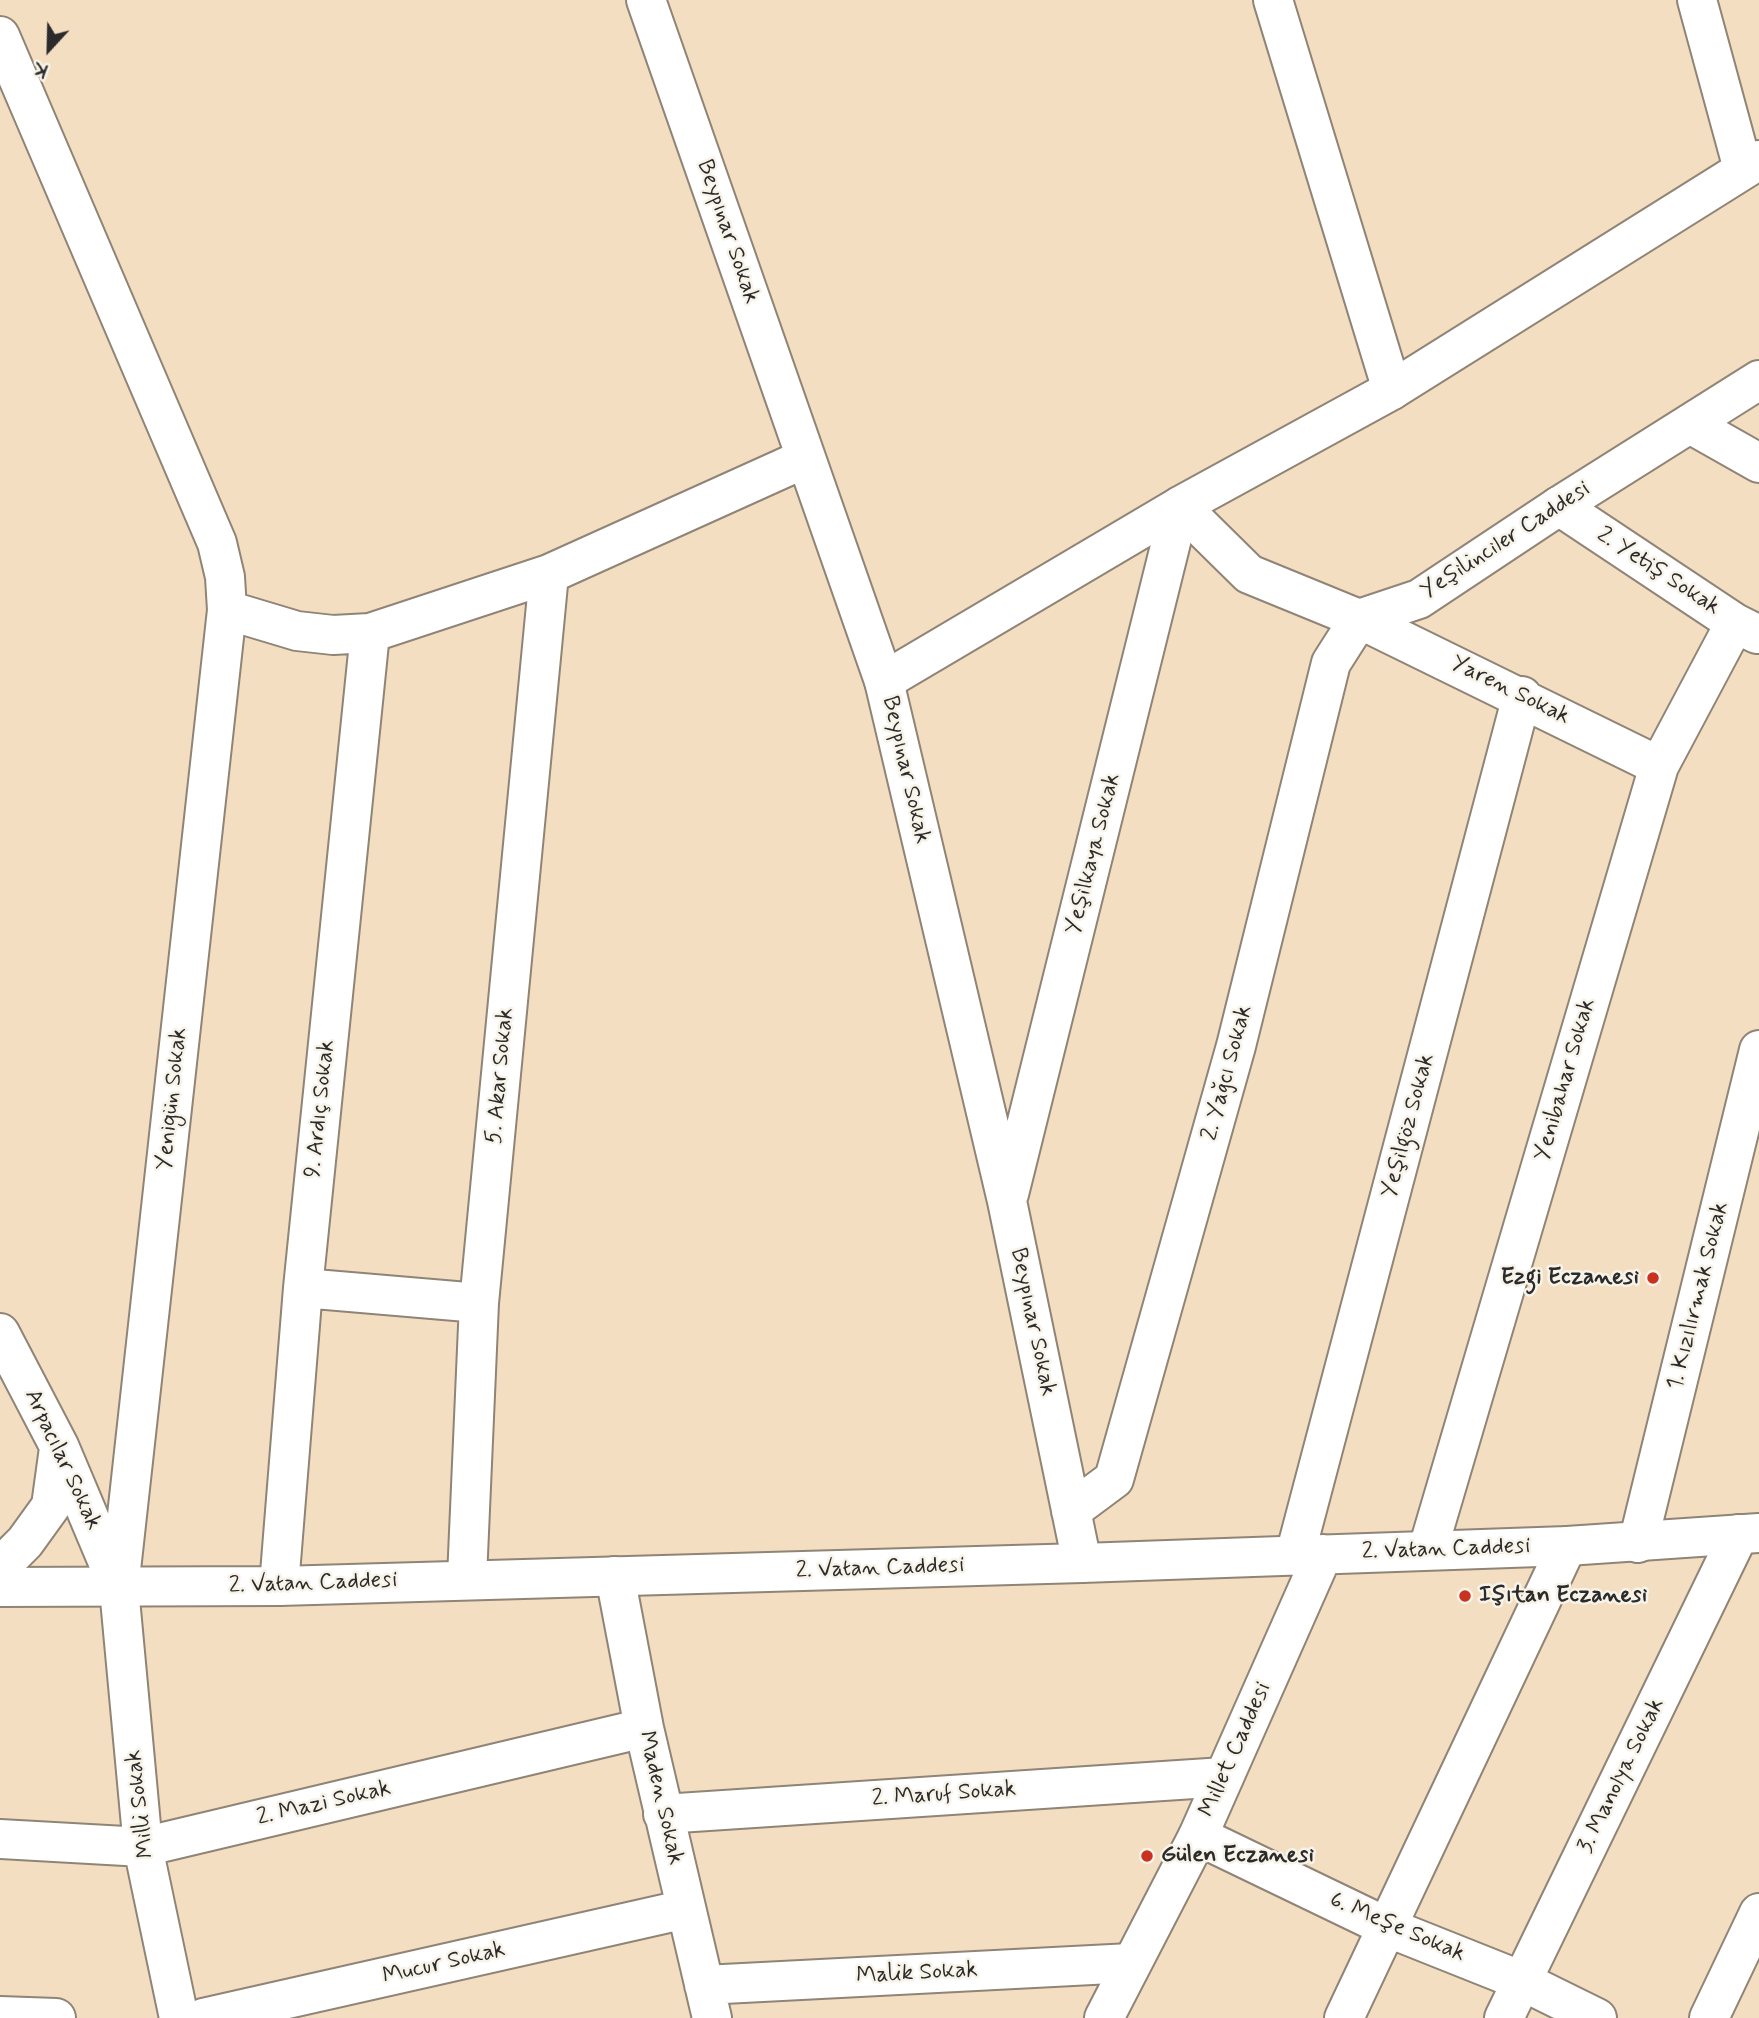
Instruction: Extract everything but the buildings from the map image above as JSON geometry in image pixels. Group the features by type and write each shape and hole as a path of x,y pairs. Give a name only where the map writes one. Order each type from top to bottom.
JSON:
{"street":[{"name":"Beypınar Sokak","path":"646,0 884,681 1007,1202 1082,1563"},
{"path":"1273,0 1392,390"},
{"path":"884,681 1180,506 1392,390 1751,164 1697,0"},
{"name":"Yenigün Sokak","path":"0,36 216,543 225,577 227,610 119,1588"},
{"name":"Yeşilinciler Caddesi","path":"1359,619 1419,599 1559,506 1759,380"},
{"path":"1690,424 1759,463"},
{"path":"227,610 296,631 333,635 370,632 549,574 806,458"},
{"path":"1180,506 1249,574 1359,619"},
{"name":"Yeşilkaya Sokak","path":"1007,1202 1180,506"},
{"name":"2. Yetiş Sokak","path":"1559,506 1747,629"},
{"name":"5. Akar Sokak","path":"467,1578 480,1303 549,574"},
{"name":"Yaren Sokak","path":"1359,619 1659,765"},
{"name":"2. Yağcı Sokak","path":"1071,1511 1114,1479 1236,1046 1331,663 1359,619"},
{"name":"Yenibahar Sokak","path":"1428,1549 1659,765 1747,629"},
{"name":"9. Ardıç Sokak","path":"279,1586 303,1288 370,632"},
{"name":"Yeşilgöz Sokak","path":"1309,1555 1522,696"},
{"name":"1. Kızılırmak Sokak","path":"1638,1543 1759,1050"},
{"path":"303,1288 480,1303"},
{"name":"Arpacılar Sokak","path":"0,1333 59,1446 119,1588"},
{"path":"0,1567 25,1542 51,1506 59,1446"},
{"name":"2. Vatan Caddesi","path":"0,1587 279,1586 467,1578 1082,1563 1638,1543 1749,1534"},
{"name":"3. Manolya Sokak","path":"1504,2018 1749,1534"},
{"path":"1344,2018 1389,1928 1567,1546"},
{"name":"Millet Caddesi","path":"1104,2018 1198,1836 1224,1777 1309,1555"},
{"name":"Maden Sokak","path":"615,1576 643,1728 708,2002"},
{"name":"Milli Sokak","path":"119,1588 143,1847 179,2018"},
{"name":"2. Mazi Sokak","path":"0,1839 143,1847 643,1728"},
{"name":"2. Maruf Sokak","path":"663,1814 1224,1777"},
{"name":"6. Meşe Sokak","path":"1198,1836 1389,1928 1522,1981 1597,2018"},
{"name":"Mucur Sokak","path":"203,2018 686,1909"},
{"path":"1709,2018 1758,1920"},
{"name":"Malik Sokak","path":"708,2002 1131,1962"},
{"path":"0,2016 56,2018"}],"place":[{"name":"Ezgi Eczanesi","path":"1653,1278"},
{"name":"Işıtan Eczanesi","path":"1465,1596"},
{"name":"Gülen Eczanesi","path":"1147,1856"}]}
